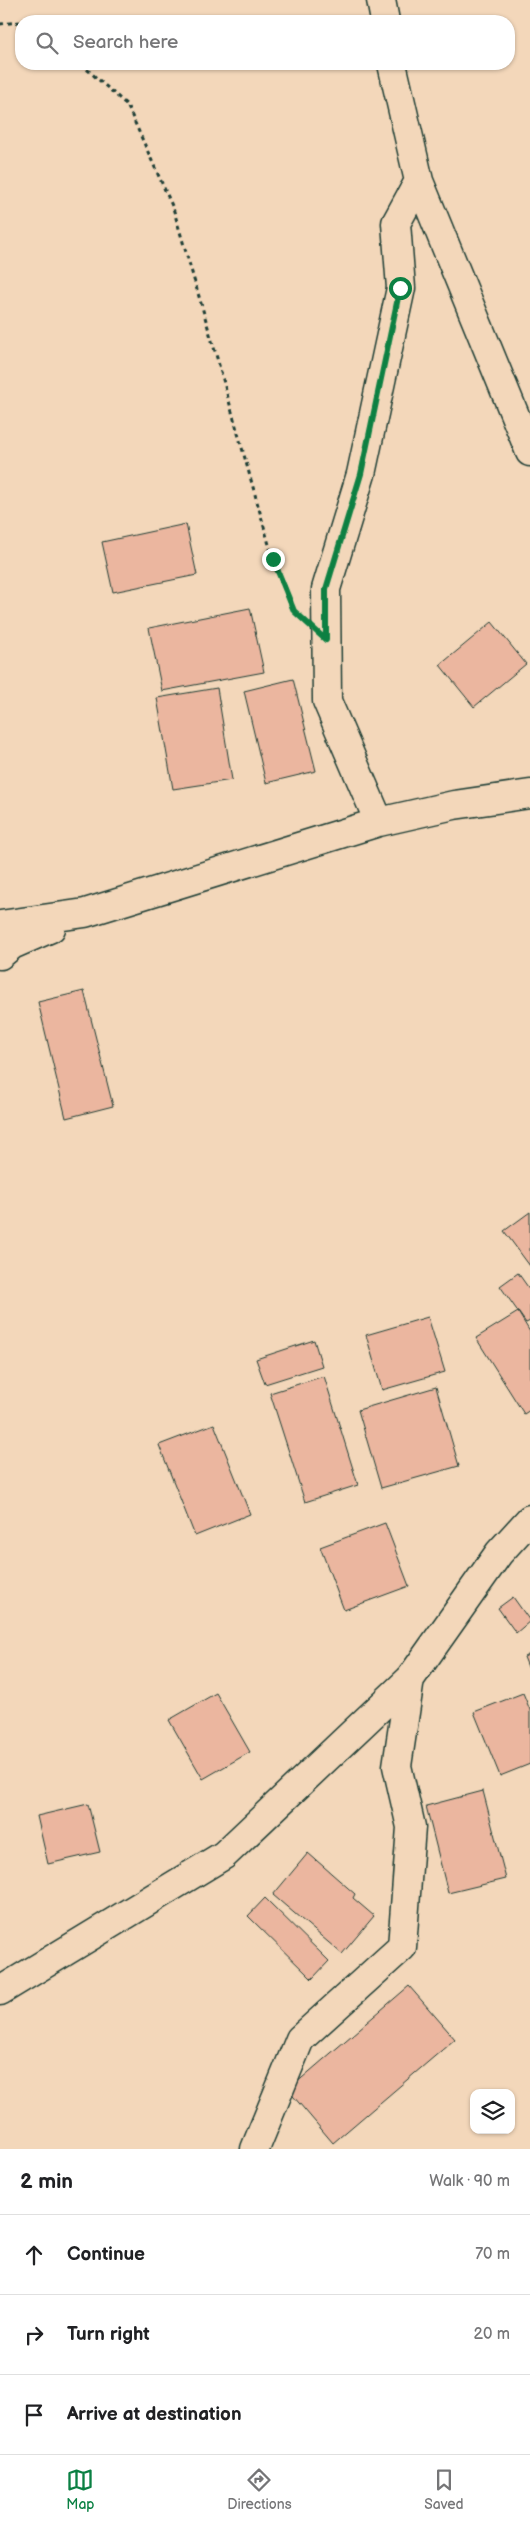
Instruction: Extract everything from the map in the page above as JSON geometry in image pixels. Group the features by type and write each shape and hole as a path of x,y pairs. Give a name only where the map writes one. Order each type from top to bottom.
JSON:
{"street":[{"path":"381,0 384,15"},
{"path":"393,70 420,182 530,452"},
{"path":"379,822 327,701 326,589 361,474 400,288 396,224 420,182"},
{"path":"0,955 12,945 85,913 379,822 454,805 530,794"},
{"path":"0,925 85,913"},
{"path":"0,1991 224,1855 410,1679 499,1553 530,1520"},
{"path":"255,2149 300,2039 402,1947 411,1827 397,1766 410,1679"}],"path":[{"path":"0,24 15,23"},
{"path":"88,70 127,105 173,208 273,559 294,611 326,640"}],"building":[{"path":"186,524 197,575 113,592 102,542"},
{"path":"250,608 264,672 162,691 149,628"},
{"path":"492,622 526,664 474,707 440,665"},
{"path":"293,679 316,771 266,783 244,691"},
{"path":"217,688 232,780 173,789 157,698"},
{"path":"84,991 113,1106 66,1118 38,1002"},
{"path":"530,1212 530,1266 504,1231"},
{"path":"518,1273 530,1290 530,1321 526,1323 500,1286"},
{"path":"518,1312 530,1332 530,1410 524,1414 476,1338"},
{"path":"428,1317 445,1372 382,1390 366,1335"},
{"path":"314,1340 322,1366 265,1384 256,1359"},
{"path":"324,1376 358,1485 305,1502 270,1393"},
{"path":"436,1387 459,1466 381,1488 358,1410"},
{"path":"214,1424 250,1514 195,1536 159,1445"},
{"path":"385,1523 409,1586 344,1610 320,1547"},
{"path":"513,1597 530,1621 516,1633 498,1608"},
{"path":"530,1654 530,1672 524,1657"},
{"path":"216,1693 250,1752 203,1779 169,1720"},
{"path":"523,1693 530,1710 530,1764 500,1776 474,1712"},
{"path":"483,1791 506,1879 448,1893 426,1806"},
{"path":"88,1804 100,1852 48,1864 37,1816"},
{"path":"308,1853 355,1894 353,1898 374,1916 342,1954 273,1895"},
{"path":"265,1898 329,1961 312,1979 248,1916"},
{"path":"409,1986 455,2039 333,2143 288,2090"}],"route":[{"path":"273,559 294,611 326,640 326,589 361,474 400,288"}]}
